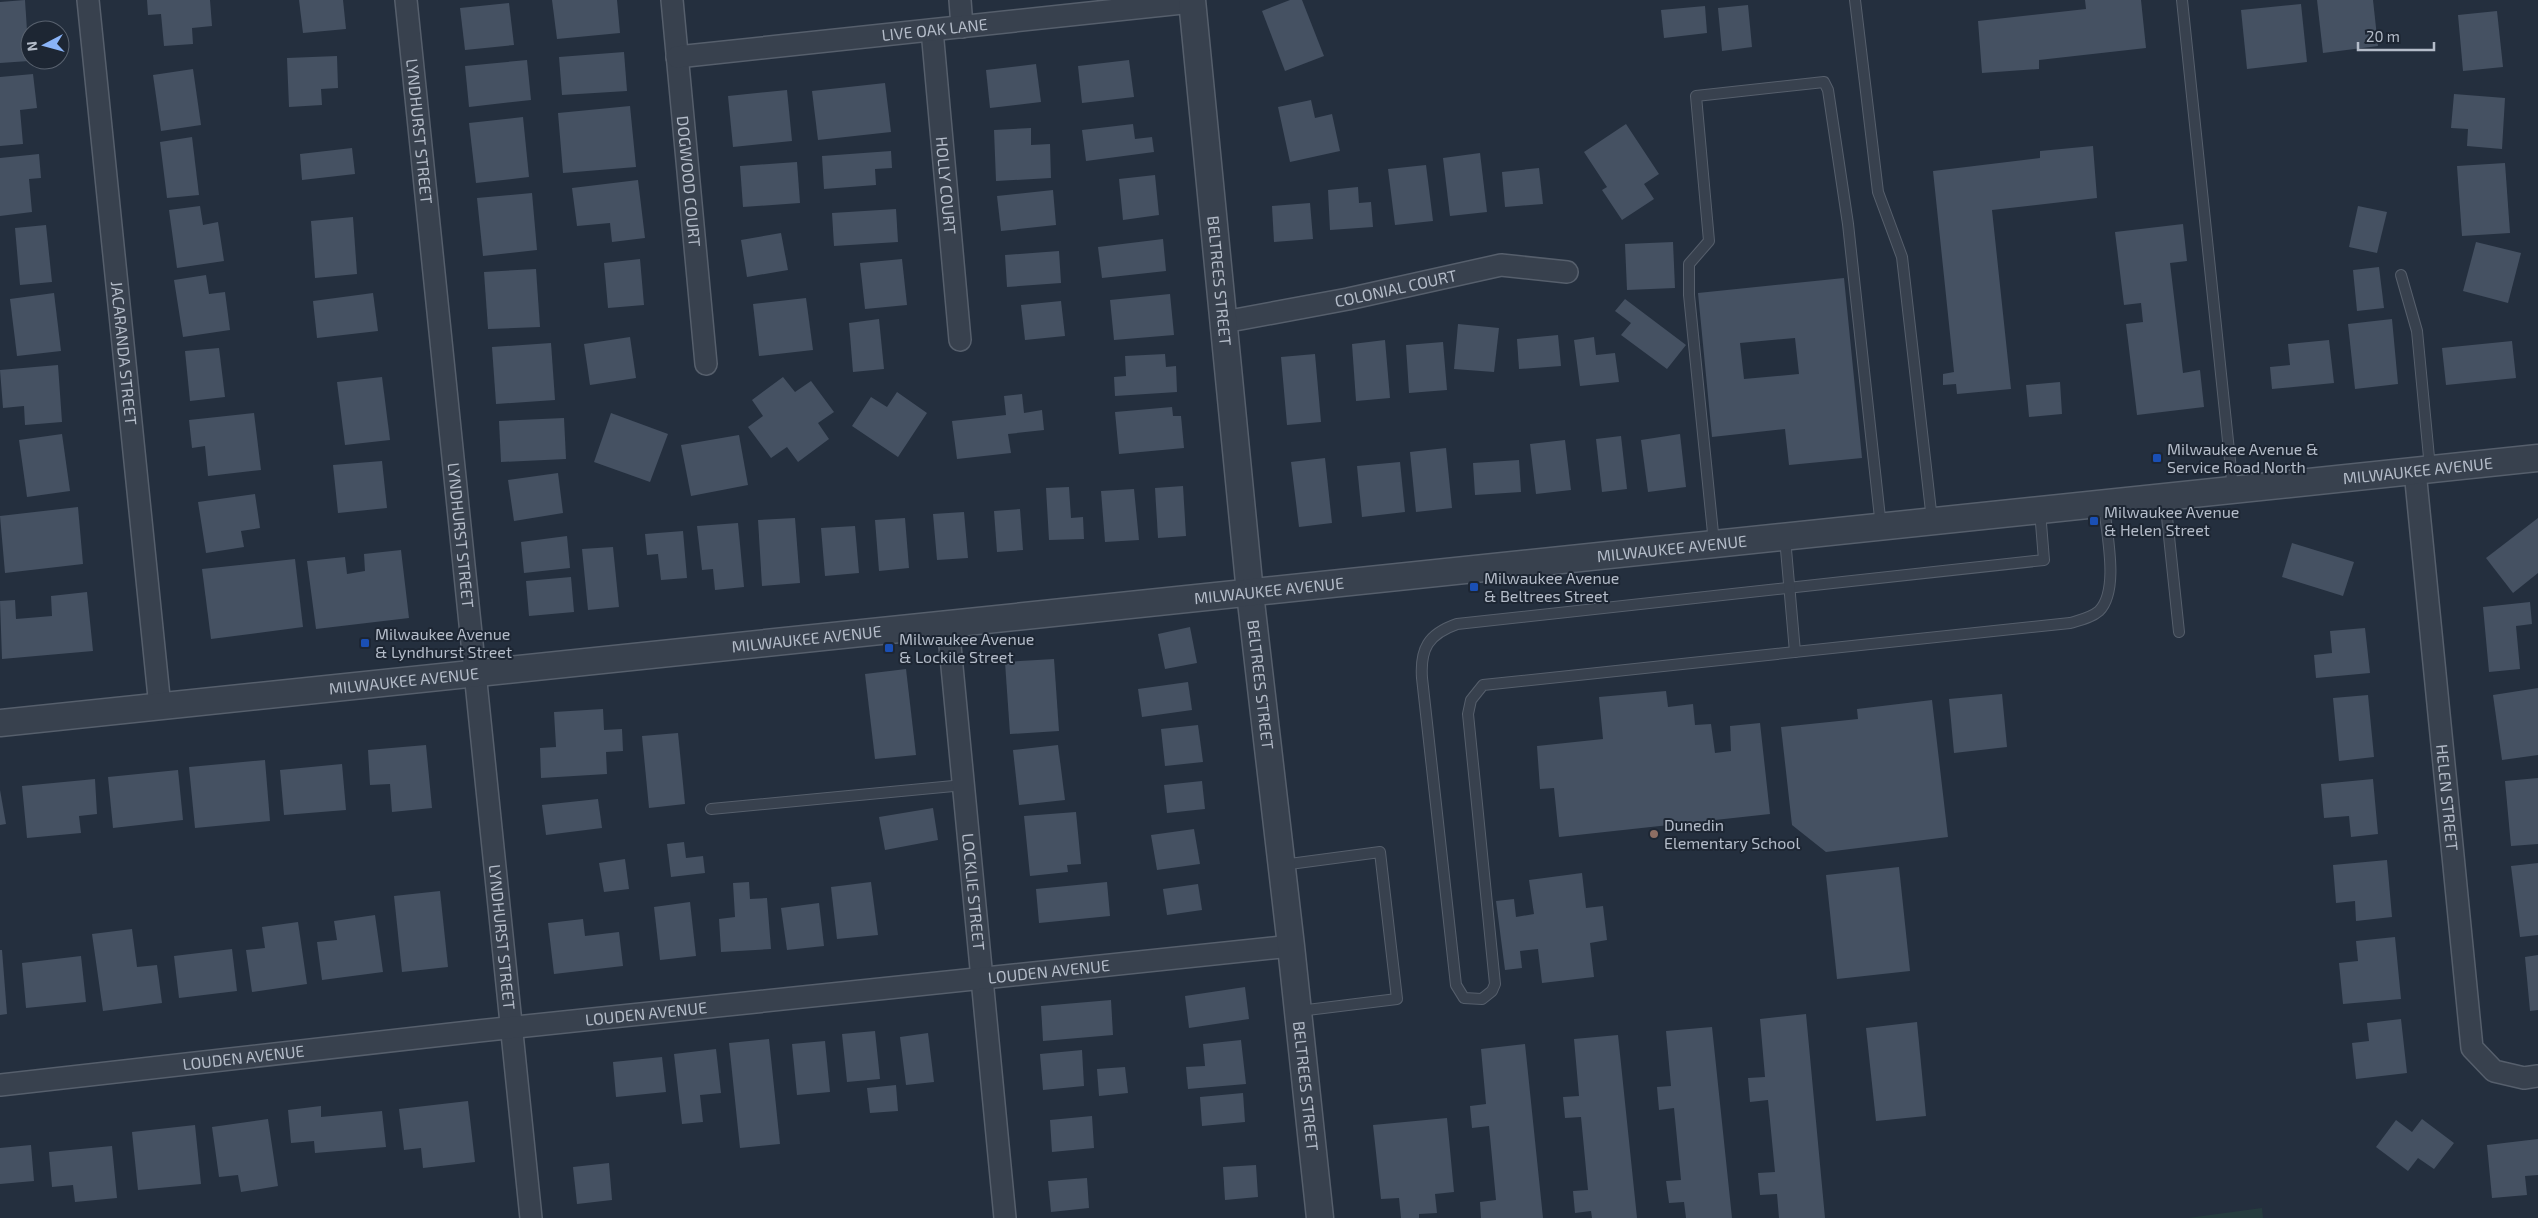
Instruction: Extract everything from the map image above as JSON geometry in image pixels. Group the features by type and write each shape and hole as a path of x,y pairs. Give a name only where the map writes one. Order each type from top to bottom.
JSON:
{"street":[{"name":"JACARANDA STREET","path":"88,0 160,707"},
{"name":"LYNDHURST STREET","path":"406,0 473,674 531,1218"},
{"name":"DOGWOOD COURT","path":"672,0 706,364"},
{"path":"960,0 962,27"},
{"name":"LIVE OAK LANE","path":"677,57 1192,1"},
{"name":"BELTREES STREET","path":"1192,1 1250,593 1292,946 1320,1218"},
{"name":"HOLLY COURT","path":"932,30 960,340"},
{"name":"COLONIAL COURT","path":"1224,322 1348,299 1501,265 1567,272"},
{"name":"MILWAUKEE AVENUE","path":"0,723 2538,458"},
{"name":"HELEN STREET","path":"2423,470 2472,1048 2494,1071 2524,1078 2538,1076"},
{"name":"LOCKLIE STREET","path":"948,624 984,980 1005,1218"},
{"name":"LOUDEN AVENUE","path":"0,1085 512,1027 984,980 1292,946"}],"lane":[{"path":"1855,0 1878,192 1902,256 1932,522"},
{"path":"2182,0 2233,490"},
{"path":"1714,544 1689,295 1689,264 1709,241 1696,96 1824,82 1828,90 1848,224 1882,527"},
{"path":"2401,275 2417,331 2423,470"},
{"path":"2165,497 2179,632"},
{"path":"2040,510 2044,560 1457,624 1444,628 1433,636 1424,648 1421,669 1456,985 1464,998 1482,999 1492,991 1495,984 1468,714 1471,700 1483,685 2070,623 2086,618 2098,611 2111,586 2104,503"},
{"path":"1784,537 1795,652"},
{"path":"711,809 964,785"},
{"path":"1282,865 1380,852 1397,999 1298,1011"}],"green space":[{"path":"2262,1208 2263,1218 2188,1218"}],"building":[{"path":"25,0 26,20 20,20 20,62 0,63 0,2"},
{"path":"147,0 210,0 212,26 192,28 193,44 164,46 161,14 148,15"},
{"path":"299,0 343,0 346,29 303,33"},
{"path":"552,0 617,0 620,33 557,39"},
{"path":"1290,0 1302,0 1324,56 1285,71 1262,11"},
{"path":"2085,0 2141,0 2146,48 2039,60 2039,69 1982,73 1978,21 2086,9"},
{"path":"2317,0 2373,0 2378,46 2323,53"},
{"path":"509,3 514,45 465,50 460,8"},
{"path":"2301,4 2307,62 2247,69 2241,10"},
{"path":"1748,5 1752,47 1722,51 1718,8"},
{"path":"1705,6 1707,33 1664,38 1661,10"},
{"path":"2497,11 2503,67 2463,71 2458,15"},
{"path":"624,52 627,91 562,95 559,57"},
{"path":"337,56 338,88 321,89 322,105 289,107 287,58"},
{"path":"527,60 531,100 469,107 465,66"},
{"path":"1129,60 1134,97 1082,103 1078,66"},
{"path":"1036,64 1041,102 990,108 986,70"},
{"path":"193,69 201,125 161,131 153,75"},
{"path":"33,74 37,108 20,110 23,144 0,146 0,77"},
{"path":"885,83 891,132 818,140 812,91"},
{"path":"787,90 792,141 733,147 728,96"},
{"path":"2454,94 2505,98 2502,149 2467,146 2468,129 2451,128"},
{"path":"1311,100 1315,118 1332,114 1340,151 1290,162 1278,107"},
{"path":"630,106 636,167 563,173 558,113"},
{"path":"523,117 529,177 476,183 469,123"},
{"path":"1133,124 1135,139 1152,137 1154,152 1086,161 1082,130"},
{"path":"1626,124 1659,174 1644,184 1654,199 1622,220 1602,190 1607,187 1584,152"},
{"path":"1031,128 1031,145 1050,144 1051,178 996,181 994,130"},
{"path":"192,137 199,195 167,198 160,142"},
{"path":"2093,146 2097,198 1992,210 2011,389 1957,394 1956,384 1943,385 1943,374 1954,372 1933,171 2040,158 2040,151"},
{"path":"352,148 355,174 302,180 300,154"},
{"path":"891,151 892,168 875,169 876,185 824,189 822,156"},
{"path":"1480,153 1487,212 1450,216 1443,158"},
{"path":"39,154 41,178 29,179 32,212 0,216 0,158"},
{"path":"797,162 800,203 743,207 740,166"},
{"path":"2505,163 2510,233 2462,236 2457,166"},
{"path":"1426,165 1433,221 1395,225 1388,169"},
{"path":"1539,168 1543,204 1505,207 1502,172"},
{"path":"1155,175 1159,215 1123,220 1119,179"},
{"path":"638,180 645,238 612,242 610,223 577,226 572,188"},
{"path":"1358,187 1359,203 1371,202 1373,227 1330,230 1328,190"},
{"path":"1053,190 1056,225 1001,231 997,196"},
{"path":"532,193 537,250 483,256 477,198"},
{"path":"1310,203 1313,239 1274,242 1272,206"},
{"path":"200,206 203,225 218,222 224,261 177,268 169,210"},
{"path":"2358,206 2387,212 2377,253 2349,247"},
{"path":"896,209 898,242 834,246 832,213"},
{"path":"353,217 357,274 315,278 311,221"},
{"path":"2183,224 2187,261 2170,263 2183,373 2200,370 2204,407 2137,415 2126,324 2143,322 2141,303 2124,305 2115,232"},
{"path":"46,225 52,282 20,285 15,228"},
{"path":"781,233 788,270 747,277 741,240"},
{"path":"1163,239 1166,271 1102,278 1098,247"},
{"path":"1673,242 1675,288 1627,290 1625,244"},
{"path":"2476,242 2521,253 2508,303 2463,291"},
{"path":"1059,251 1061,283 1007,287 1005,255"},
{"path":"640,259 644,305 608,308 604,263"},
{"path":"902,259 907,305 865,309 860,263"},
{"path":"2379,267 2384,308 2357,311 2353,270"},
{"path":"536,269 540,327 488,329 484,272"},
{"path":"206,275 209,294 225,292 230,330 183,337 174,280"},
{"path":"1844,278 1862,458 1789,465 1785,429 1712,437 1698,293","holes":["1795,338 1799,374 1744,379 1740,343"]},
{"path":"54,293 61,351 17,356 10,299"},
{"path":"373,293 378,331 317,338 313,301"},
{"path":"1170,294 1174,335 1114,340 1110,300"},
{"path":"806,298 813,350 759,356 753,304"},
{"path":"1625,299 1686,345 1667,369 1621,335 1631,323 1615,311"},
{"path":"1061,301 1065,336 1025,340 1021,305"},
{"path":"879,319 884,369 853,372 849,323"},
{"path":"2392,319 2398,384 2355,389 2348,324"},
{"path":"1458,324 1499,328 1494,372 1454,369"},
{"path":"1558,335 1561,366 1519,369 1517,339"},
{"path":"630,337 636,378 590,385 584,344"},
{"path":"1594,337 1596,355 1615,353 1619,382 1580,386 1574,340"},
{"path":"1385,340 1390,398 1356,401 1352,344"},
{"path":"2329,340 2334,383 2272,389 2270,367 2290,365 2288,344"},
{"path":"2512,341 2516,378 2446,385 2442,348"},
{"path":"1443,342 1447,390 1409,393 1406,345"},
{"path":"551,343 555,400 496,404 492,347"},
{"path":"219,348 225,397 190,401 185,351"},
{"path":"1165,354 1166,367 1176,366 1177,392 1115,396 1114,377 1126,376 1125,356"},
{"path":"1315,354 1321,422 1287,425 1281,357"},
{"path":"58,365 62,422 25,425 24,406 3,408 0,370"},
{"path":"382,377 390,440 345,445 337,382"},
{"path":"783,377 795,392 811,381 834,412 818,423 829,439 798,462 787,447 771,458 748,427 763,416 752,400"},
{"path":"2060,382 2062,414 2029,417 2026,385"},
{"path":"897,392 927,413 898,457 852,426 871,397 887,407"},
{"path":"1022,394 1024,413 1042,410 1044,430 1008,434 1011,453 957,459 952,421 1006,415 1004,396"},
{"path":"1172,407 1173,416 1181,416 1184,448 1119,454 1115,412"},
{"path":"254,413 261,470 208,476 205,446 192,448 189,420"},
{"path":"611,413 668,434 650,482 594,462"},
{"path":"564,418 566,459 501,462 499,421"},
{"path":"62,434 70,491 27,497 19,440"},
{"path":"1680,434 1686,487 1648,492 1641,440"},
{"path":"739,435 748,485 691,496 681,445"},
{"path":"1621,436 1627,489 1602,492 1596,439"},
{"path":"1565,440 1571,490 1536,494 1530,444"},
{"path":"1446,448 1452,508 1416,512 1410,452"},
{"path":"1325,458 1332,523 1299,527 1291,462"},
{"path":"1519,460 1521,492 1475,495 1473,463"},
{"path":"382,461 387,508 338,513 333,465"},
{"path":"1400,462 1405,512 1362,517 1357,466"},
{"path":"558,473 563,513 514,521 508,480"},
{"path":"1183,486 1186,536 1158,538 1155,488"},
{"path":"1069,487 1071,518 1083,517 1084,539 1049,540 1046,488"},
{"path":"1134,489 1139,540 1105,542 1101,491"},
{"path":"255,494 260,528 241,531 244,547 206,553 198,502"},
{"path":"78,507 83,564 5,573 0,516"},
{"path":"1020,509 1023,550 997,552 994,511"},
{"path":"964,512 968,558 937,560 933,514"},
{"path":"795,518 800,583 762,586 758,520"},
{"path":"905,518 909,568 879,571 875,520"},
{"path":"2538,518 2538,573 2513,593 2486,558"},
{"path":"738,523 744,587 715,590 713,569 702,570 697,526"},
{"path":"855,526 859,573 825,576 821,528"},
{"path":"683,531 687,578 661,580 658,554 647,555 645,534"},
{"path":"567,536 570,568 524,573 521,542"},
{"path":"2292,543 2354,562 2343,596 2282,577"},
{"path":"613,547 619,607 588,610 582,549"},
{"path":"401,550 409,618 316,629 307,561 345,557 347,574 365,571 364,554"},
{"path":"295,559 303,627 211,639 202,569"},
{"path":"571,577 574,612 529,616 526,581"},
{"path":"87,592 93,651 2,659 0,601 15,600 16,619 52,616 51,596"},
{"path":"2530,602 2532,624 2516,626 2520,669 2489,672 2483,607"},
{"path":"1190,627 1197,663 1165,669 1158,634"},
{"path":"2365,628 2370,673 2316,678 2314,655 2332,653 2330,631"},
{"path":"1054,659 1059,731 1010,734 1005,662"},
{"path":"906,669 916,755 875,759 865,674"},
{"path":"1188,682 1192,710 1142,717 1138,689"},
{"path":"2538,688 2538,755 2502,760 2493,695"},
{"path":"1666,691 1668,707 1693,704 1695,725 1711,724 1715,753 1731,751 1730,726 1760,723 1770,814 1559,837 1554,788 1540,789 1537,746 1603,739 1599,697"},
{"path":"2002,694 2007,747 1954,753 1949,699"},
{"path":"2368,695 2374,757 2339,761 2333,698"},
{"path":"1932,700 1948,837 1826,852 1792,825 1781,727 1858,719 1857,709"},
{"path":"603,709 604,730 622,729 623,751 606,752 607,774 541,778 540,748 556,747 554,712"},
{"path":"1198,725 1203,762 1165,766 1161,729"},
{"path":"678,733 685,804 649,808 642,736"},
{"path":"426,745 432,808 392,812 390,784 370,785 368,750"},
{"path":"1058,745 1065,800 1019,805 1013,750"},
{"path":"265,760 270,821 195,828 189,767"},
{"path":"342,764 346,810 284,815 280,770"},
{"path":"178,770 183,820 113,828 108,777"},
{"path":"2538,778 2538,844 2511,846 2505,781"},
{"path":"95,779 97,814 79,816 81,833 27,838 22,786"},
{"path":"2373,779 2378,834 2351,837 2349,816 2324,818 2321,784"},
{"path":"1202,781 1205,809 1167,813 1164,785"},
{"path":"0,790 6,824 0,825"},
{"path":"598,799 602,828 546,835 542,805"},
{"path":"933,808 938,840 885,850 879,817"},
{"path":"1076,812 1081,864 1067,865 1068,872 1030,876 1024,816"},
{"path":"1194,829 1200,864 1157,870 1151,835"},
{"path":"684,842 686,858 703,856 705,873 671,877 667,844"},
{"path":"625,859 629,889 604,892 599,863"},
{"path":"2387,860 2392,917 2356,921 2355,901 2336,903 2333,865"},
{"path":"2538,863 2538,935 2520,937 2511,866"},
{"path":"1899,867 1910,971 1837,979 1826,875"},
{"path":"1582,873 1586,908 1603,906 1607,940 1590,943 1594,977 1542,983 1538,949 1520,951 1522,968 1505,970 1496,901 1514,899 1516,917 1534,914 1529,880"},
{"path":"749,882 750,899 767,898 771,949 721,952 719,919 735,917 733,883"},
{"path":"871,882 878,935 837,939 831,887"},
{"path":"1107,882 1110,916 1039,923 1036,889"},
{"path":"1198,884 1202,910 1167,915 1163,889"},
{"path":"440,891 448,967 402,972 394,896"},
{"path":"690,902 696,956 660,960 654,907"},
{"path":"819,903 824,946 787,950 781,908"},
{"path":"375,915 383,972 322,980 317,942 337,940 334,921"},
{"path":"583,919 585,936 619,932 623,966 554,974 548,923"},
{"path":"298,922 307,984 252,992 246,950 265,948 262,927"},
{"path":"132,929 137,967 157,965 162,1003 103,1011 92,934"},
{"path":"2395,937 2401,999 2343,1004 2339,963 2358,961 2356,941"},
{"path":"232,949 237,991 179,998 174,956"},
{"path":"0,950 2,950 7,1014 0,1015"},
{"path":"2538,955 2538,1010 2530,1011 2525,957"},
{"path":"81,956 86,1002 26,1008 22,963"},
{"path":"1245,987 1249,1019 1189,1028 1185,996"},
{"path":"1111,1000 1113,1035 1043,1041 1041,1006"},
{"path":"1806,1014 1825,1218 1779,1218 1777,1194 1760,1195 1758,1173 1775,1172 1768,1100 1750,1102 1748,1078 1765,1077 1760,1019"},
{"path":"2401,1019 2407,1073 2356,1079 2352,1043 2369,1041 2367,1023"},
{"path":"1917,1022 1926,1116 1876,1121 1866,1028"},
{"path":"1712,1027 1732,1218 1686,1218 1684,1202 1669,1203 1666,1181 1681,1180 1674,1108 1659,1110 1657,1087 1671,1086 1666,1031"},
{"path":"875,1031 880,1079 847,1082 842,1034"},
{"path":"928,1033 934,1082 906,1085 900,1037"},
{"path":"1618,1035 1637,1218 1592,1218 1591,1211 1575,1213 1573,1191 1588,1190 1581,1117 1565,1118 1563,1097 1579,1096 1574,1039"},
{"path":"769,1039 780,1144 740,1148 729,1043"},
{"path":"1241,1040 1246,1084 1188,1089 1186,1067 1205,1066 1203,1044"},
{"path":"825,1041 830,1092 797,1095 792,1044"},
{"path":"1525,1044 1543,1218 1481,1218 1480,1202 1496,1200 1489,1126 1472,1128 1470,1106 1486,1104 1481,1049"},
{"path":"716,1049 721,1093 700,1095 703,1122 682,1124 674,1054"},
{"path":"1082,1050 1084,1086 1043,1090 1040,1054"},
{"path":"662,1057 666,1092 616,1097 613,1062"},
{"path":"1125,1067 1128,1093 1099,1096 1097,1069"},
{"path":"896,1085 898,1111 870,1113 867,1088"},
{"path":"1243,1093 1245,1122 1202,1126 1200,1097"},
{"path":"468,1101 475,1162 423,1168 421,1148 404,1150 399,1109"},
{"path":"321,1106 321,1117 382,1111 386,1147 315,1153 314,1141 291,1143 288,1110"},
{"path":"1092,1116 1094,1148 1052,1152 1050,1120"},
{"path":"1447,1118 1454,1192 1435,1194 1437,1213 1419,1214 1419,1218 1401,1218 1399,1198 1381,1199 1373,1125"},
{"path":"268,1119 278,1186 241,1192 238,1175 219,1177 212,1127"},
{"path":"2422,1119 2454,1143 2434,1169 2418,1158 2408,1171 2376,1147 2396,1120 2412,1132"},
{"path":"195,1125 201,1184 138,1190 132,1132"},
{"path":"2538,1139 2538,1175 2525,1176 2527,1195 2492,1198 2487,1145"},
{"path":"31,1145 34,1181 0,1184 0,1148"},
{"path":"112,1146 117,1198 75,1202 73,1185 52,1187 49,1152"},
{"path":"609,1163 612,1200 577,1204 573,1167"},
{"path":"1256,1165 1258,1197 1225,1200 1223,1167"},
{"path":"1087,1178 1089,1208 1051,1212 1048,1181"}],"place":[{"name":"Milwaukee Avenue & Service Road North","path":"2157,458"},
{"name":"Milwaukee Avenue & Helen Street","path":"2094,521"},
{"name":"Milwaukee Avenue & Beltrees Street","path":"1474,587"},
{"name":"Milwaukee Avenue & Lyndhurst Street","path":"365,643"},
{"name":"Milwaukee Avenue & Lockile Street","path":"889,648"},
{"name":"Dunedin Elementary School","path":"1654,834"}]}
